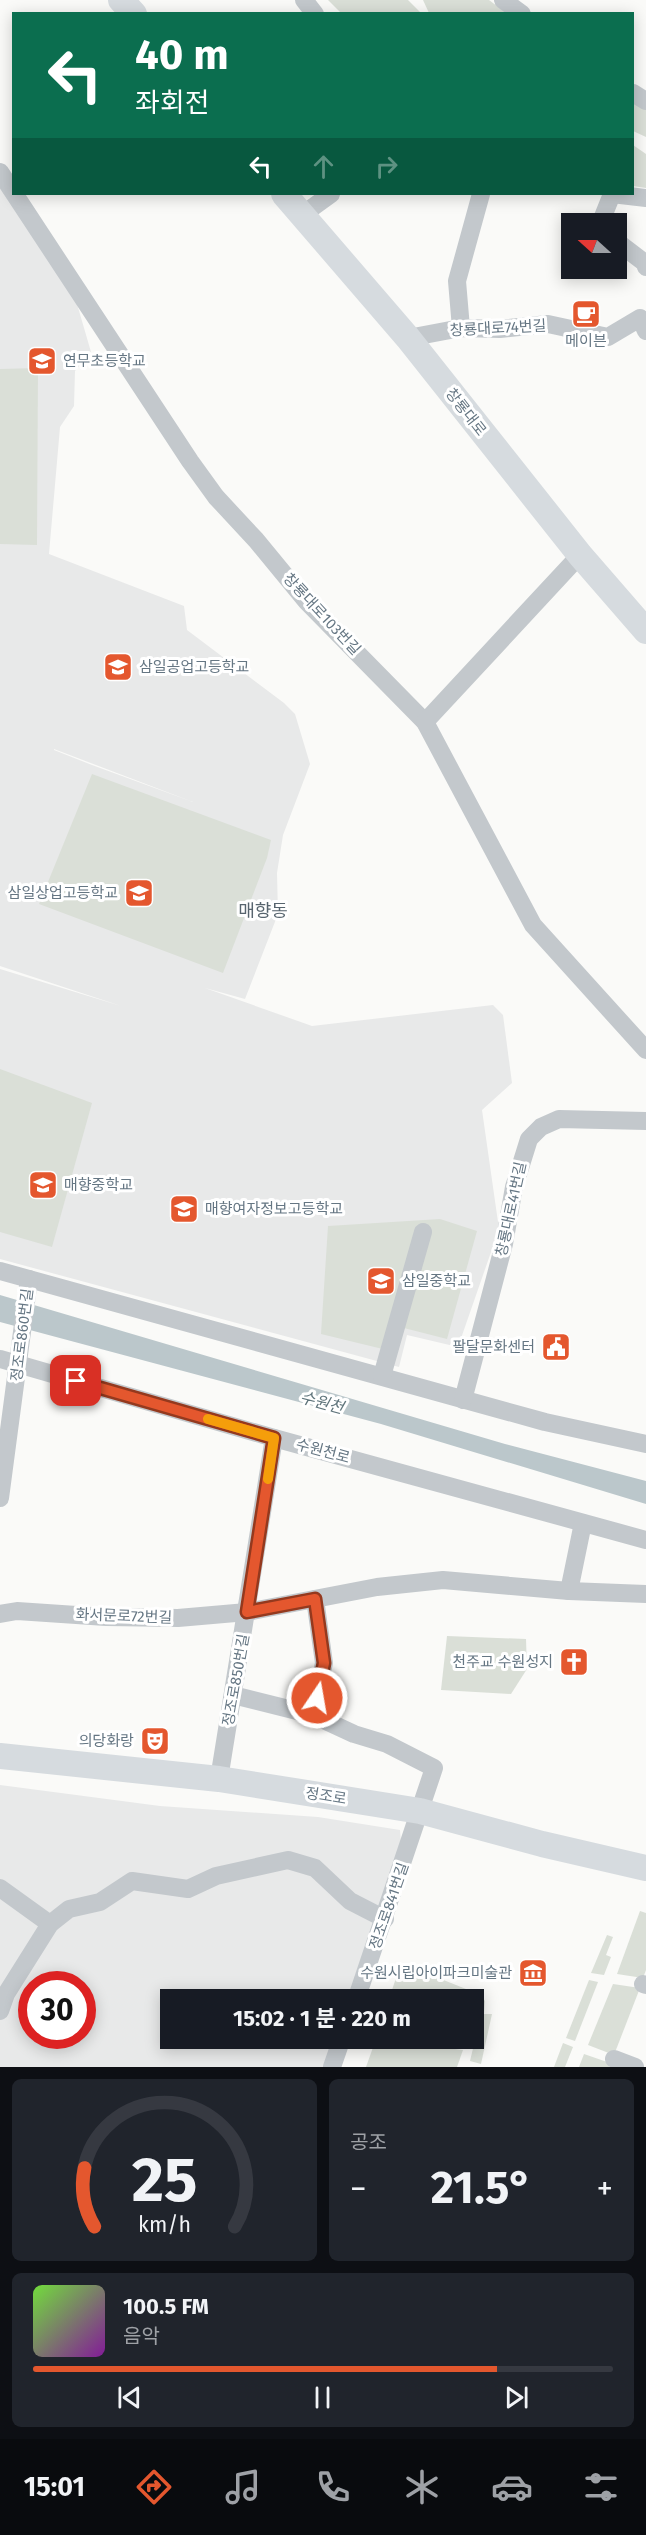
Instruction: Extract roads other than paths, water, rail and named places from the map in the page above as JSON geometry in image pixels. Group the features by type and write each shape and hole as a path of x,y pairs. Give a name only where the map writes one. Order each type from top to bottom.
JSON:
{"street":[{"path":"122,0 132,12"},
{"path":"304,0 313,12"},
{"path":"503,0 519,12"},
{"name":"창룡대로103번길","path":"0,172 12,190"},
{"name":"창룡대로103번길","path":"15,195 216,497 307,602 425,722 534,924 646,1050"},
{"name":"창룡대로","path":"285,195 408,338 580,555 646,631"},
{"path":"302,215 330,195"},
{"path":"461,328 457,281 481,195"},
{"path":"604,213 612,195"},
{"path":"620,195 646,198"},
{"path":"627,249 645,263 646,267"},
{"name":"창룡대로74번길","path":"408,338 461,328 548,324 608,337 644,320"},
{"path":"425,722 580,555"},
{"name":"창룡대로41번길","path":"463,1400 504,1244 514,1187 529,1139 541,1127 559,1119 646,1121"},
{"path":"382,1376 423,1232"},
{"path":"0,1271 28,1282 545,1422 646,1444"},
{"name":"정조로860번길","path":"0,1498 28,1282"},
{"name":"수원천로","path":"0,1359 19,1356 274,1438 646,1540"},
{"name":"정조로850번길","path":"219,1779 274,1438"},
{"path":"570,1591 583,1523"},
{"name":"화서문로72번길","path":"0,1614 17,1611 106,1617 178,1618 247,1612 376,1587 443,1580 570,1591 646,1594"},
{"path":"233,1695 313,1715 324,1663 315,1599"},
{"name":"정조로841번길","path":"313,1715 354,1734 387,1744 434,1768 360,1989"},
{"name":"정조로","path":"0,1756 219,1779 420,1811 542,1844 646,1868"},
{"path":"0,2012 6,1995 50,1924 69,1910 100,1902 132,1881 188,1889 216,1876 288,1860 315,1868 350,1901 385,1919"},
{"path":"0,1888 50,1924"},
{"path":"332,2067 338,2049"},
{"path":"614,2059 635,2067"}],"water":[{"name":"수원천","path":"0,1295 505,1444 646,1481 646,1504 381,1424 0,1322"}],"place":[{"name":"메이븐","path":"586,314"},
{"name":"연무초등학교","path":"42,361"},
{"name":"삼일공업고등학교","path":"118,667"},
{"name":"삼일상업고등학교","path":"139,893"},
{"name":"매향중학교","path":"43,1185"},
{"name":"매향여자정보고등학교","path":"184,1209"},
{"name":"삼일중학교","path":"381,1281"},
{"name":"팔달문화센터","path":"556,1347"},
{"name":"천주교 수원성지","path":"574,1662"},
{"name":"의당화랑","path":"155,1741"},
{"name":"수원시립아이파크미술관","path":"533,1973"}],"district":[{"name":"매향동","path":"263,911"}]}
